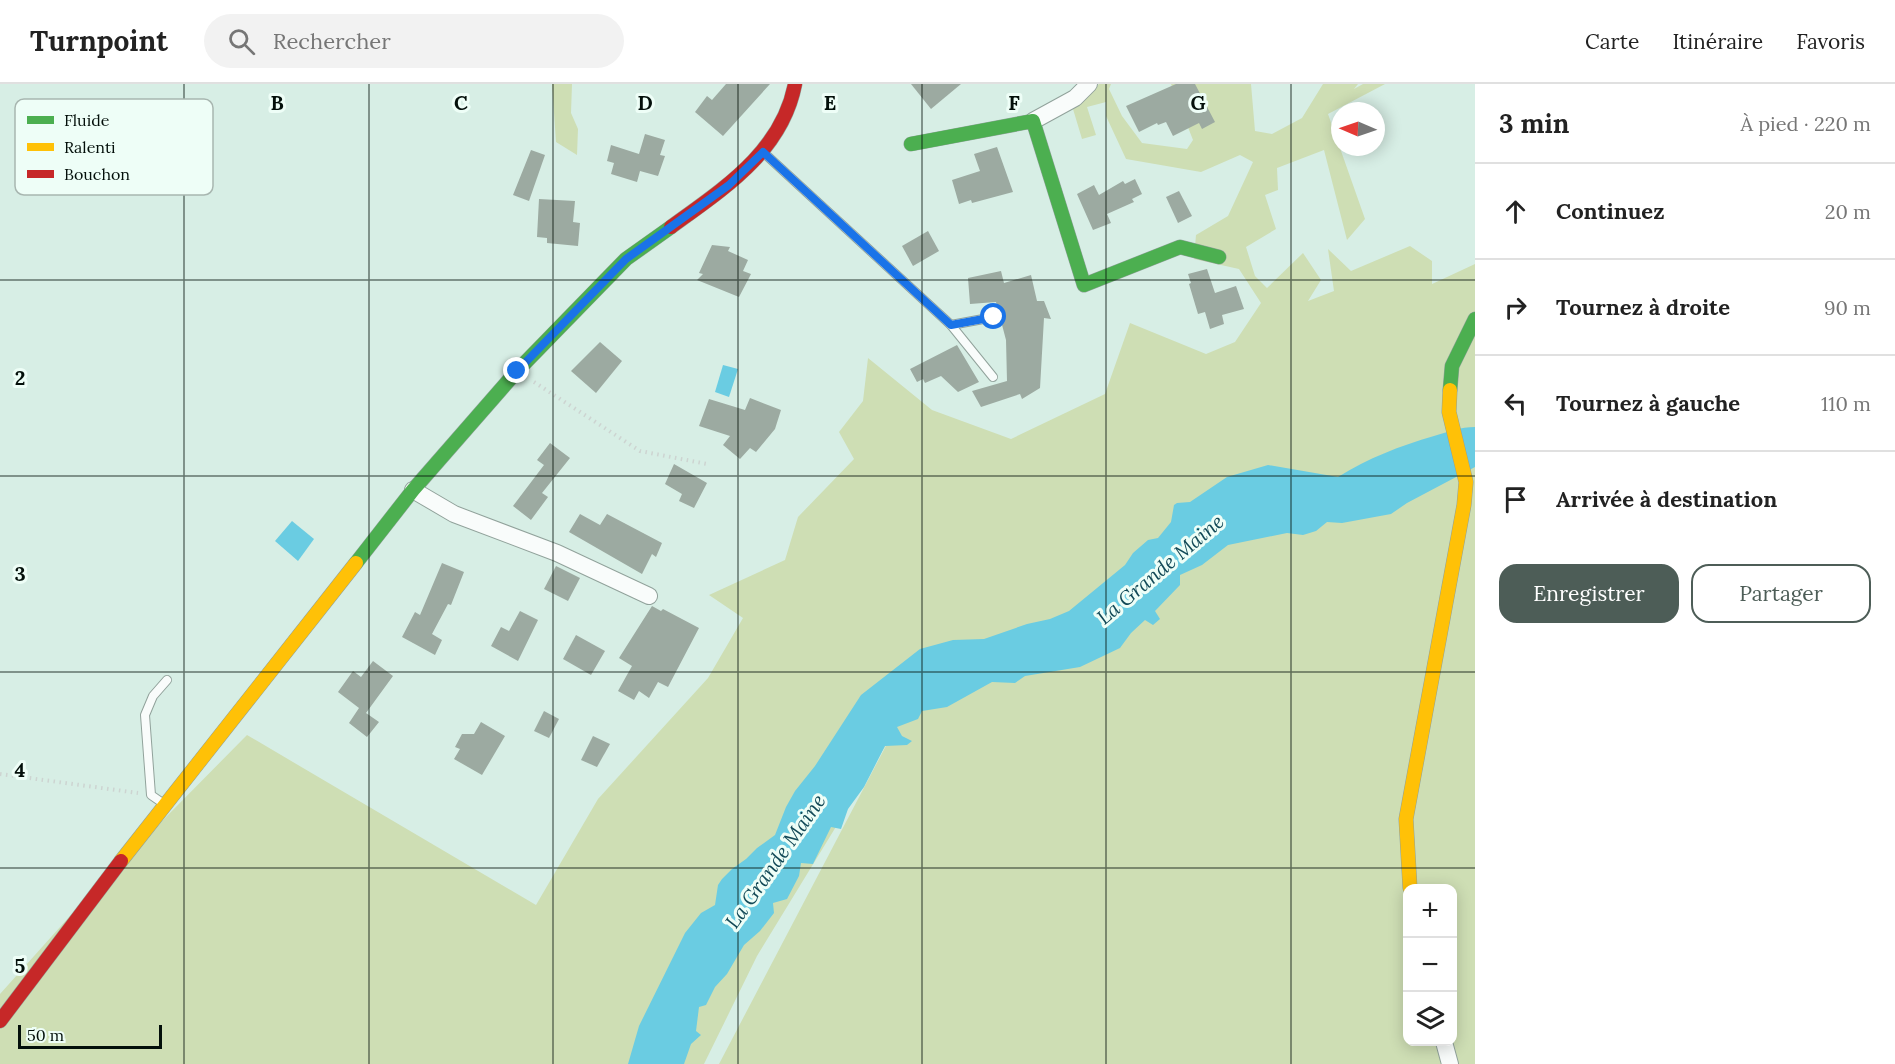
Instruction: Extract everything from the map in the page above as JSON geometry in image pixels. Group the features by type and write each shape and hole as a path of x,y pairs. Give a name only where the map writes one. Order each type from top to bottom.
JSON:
{"street":[{"path":"0,1021 165,804 413,490 517,371 626,259 729,185 763,152 791,105 795,84"},
{"path":"911,144 1033,121 1075,98 1089,84"},
{"path":"1033,121 1084,285 1180,247 1219,257"},
{"path":"1410,884 1406,819 1464,505 1466,482 1449,412 1452,366 1475,319"},
{"path":"413,490 454,514 557,553 649,596"},
{"path":"1445,1046 1450,1064"}],"lane":[{"path":"763,152 951,325 993,376"},
{"path":"951,325 994,317"},
{"path":"165,804 151,795 145,715 153,696 167,680"}],"path":[{"path":"517,371 640,451 707,464"},
{"path":"0,774 151,795"}],"green space":[{"path":"552,84 572,84 571,113 578,129 577,155 556,142"},
{"path":"1099,84 1111,84 1109,89 1122,116 1142,143 1187,149 1193,140 1171,84 1251,84 1255,131 1272,134 1302,118 1323,84 1358,84 1354,89 1363,84 1385,84 1351,102 1331,102 1331,112 1328,114 1331,123 1331,156 1343,156 1365,219 1347,240 1324,150 1277,168 1278,190 1265,195 1276,229 1246,247 1255,276 1267,288 1303,253 1321,280 1308,301 1334,291 1328,249 1351,271 1410,246 1432,261 1432,284 1475,264 1475,1064 719,1064 889,740 757,956 704,1064 0,1064 0,994 86,898 247,735 536,905 598,799 708,678 743,618 709,595 785,560 798,517 854,459 839,432 863,401 868,358 932,410 1011,439 1105,394 1130,323 1206,354 1235,342 1261,303 1239,269 1194,259 1196,235 1228,216 1253,162 1240,155 1201,172 1126,159 1106,116 1106,102 1087,107 1096,135 1082,139 1073,109"}],"water":[{"path":"723,365 738,369 729,397 715,392"},
{"name":"La Grande Maine","path":"1475,427 1475,467 1391,514 1342,523 1327,522 1316,531 1303,535 1287,533 1228,545 1202,565 1180,575 1180,585 1155,611 1160,619 1153,625 1145,620 1120,648 1080,667 1025,676 1015,683 992,682 947,707 922,711 918,719 897,727 902,736 912,741 907,745 885,746 864,787 848,809 841,829 831,827 813,864 801,863 799,876 787,899 773,903 774,913 760,931 744,945 727,974 715,987 706,1005 699,1007 696,1031 701,1035 691,1044 684,1064 628,1064 639,1026 685,933 701,913 715,905 718,885 722,879 775,835 795,791 815,766 861,695 920,649 953,640 984,639 1069,611 1125,565 1133,553 1148,540 1158,538 1171,522 1174,505 1190,502 1227,477 1268,465 1338,477 1397,448 1449,431"},
{"path":"292,521 314,539 298,561 275,541"}],"building":[{"path":"726,84 770,84 723,136 695,112 707,96 712,100"},
{"path":"911,84 961,84 931,109"},
{"path":"1176,84 1195,84 1215,122 1202,129 1199,123 1173,136 1166,122 1158,125 1157,123 1139,132 1126,106"},
{"path":"645,134 665,140 660,155 665,156 658,176 640,171 637,182 611,174 614,163 607,161 611,145 639,154"},
{"path":"997,147 1013,192 972,203 971,200 959,204 952,180 980,171 974,154"},
{"path":"531,150 545,155 529,201 513,195"},
{"path":"1135,179 1142,194 1132,199 1134,202 1107,214 1111,223 1093,230 1077,194 1094,185 1099,195 1123,181 1125,184"},
{"path":"1179,191 1192,216 1178,223 1166,197"},
{"path":"539,199 575,201 573,222 580,223 578,246 547,243 547,238 537,237"},
{"path":"928,231 939,251 913,266 902,246"},
{"path":"712,245 730,247 728,251 748,260 743,271 751,274 739,297 697,280 703,274 699,273"},
{"path":"1207,269 1215,293 1236,286 1244,309 1222,315 1224,324 1210,329 1205,312 1198,314 1188,274"},
{"path":"1001,271 1004,283 1031,275 1037,301 1044,301 1051,319 1044,318 1040,388 1022,399 1020,394 981,407 972,391 1007,381 1006,340 996,302 970,304 968,278"},
{"path":"600,342 622,361 596,393 571,371"},
{"path":"957,345 979,382 958,392 941,376 925,383 923,379 917,382 910,369"},
{"path":"750,398 781,410 775,429 756,452 750,448 740,459 723,445 730,436 699,426 709,399 745,410"},
{"path":"550,443 570,458 542,493 548,497 531,520 513,506 544,465 537,460"},
{"path":"674,464 707,483 694,508 679,501 682,494 665,484"},
{"path":"580,514 600,525 607,514 662,543 656,557 652,554 642,574 569,532"},
{"path":"442,563 464,572 451,605 448,604 432,634 442,640 435,655 402,637 415,612 420,615"},
{"path":"556,566 580,578 568,601 544,589"},
{"path":"652,606 661,611 663,609 699,628 668,687 658,682 649,698 639,691 634,700 618,691 632,666 619,658"},
{"path":"520,611 538,620 518,661 491,646 501,627 509,631"},
{"path":"576,635 605,651 591,675 563,659"},
{"path":"373,661 393,676 366,713 379,722 367,737 349,723 359,708 338,692 353,671 361,677"},
{"path":"544,711 559,719 549,738 534,731"},
{"path":"481,722 505,736 482,775 454,759 460,749 455,747 462,734 474,734"},
{"path":"593,736 610,744 597,767 581,760"}],"traffic: fast":[{"path":"911,144 1033,121 1084,285 1180,247 1219,257"},
{"path":"356,563 413,490 517,371 626,259 671,227"},
{"path":"1450,390 1452,366 1475,319"}],"traffic: slow":[{"path":"1410,884 1406,819 1464,505 1466,482 1449,412 1450,390"},
{"path":"121,861 356,563"}],"traffic: jam":[{"path":"671,227 730,183 764,149 788,108 795,84"},
{"path":"0,1021 121,861"}],"route":[{"path":"517,371 626,259 729,185 763,152 951,325 994,317"}]}
